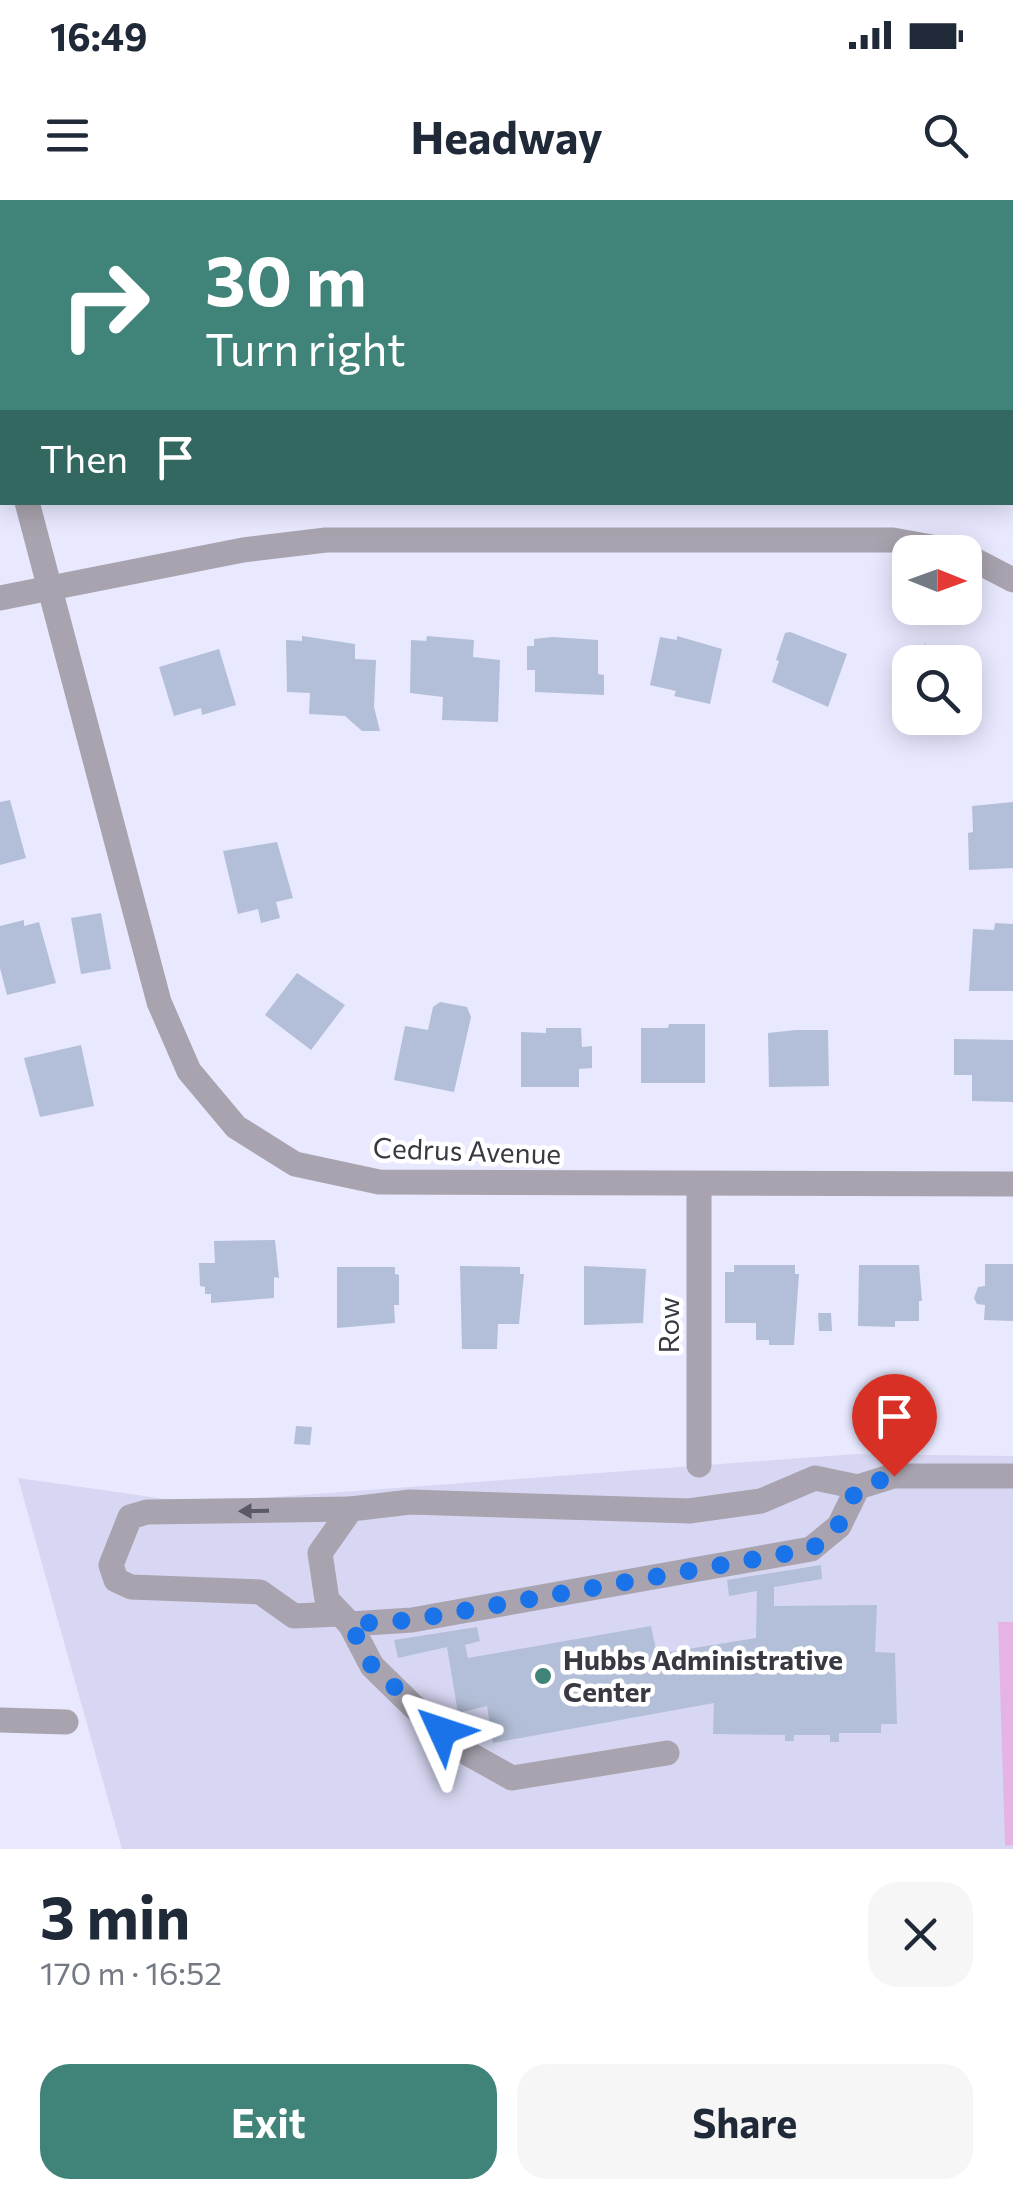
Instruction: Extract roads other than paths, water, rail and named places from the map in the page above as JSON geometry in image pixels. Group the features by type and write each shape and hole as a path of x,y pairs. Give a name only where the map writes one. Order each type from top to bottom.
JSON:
{"street":[{"name":"Cedrus Avenue","path":"27,505 159,1002 189,1071 236,1126 294,1164 379,1182 1013,1184"},
{"path":"0,598 243,550 326,540 892,540"},
{"path":"982,564 1013,580"},
{"name":"Row","path":"699,1184 699,1465"},
{"path":"858,1487 838,1526 812,1549 412,1620 294,1616 260,1592 131,1586 116,1580 111,1564 130,1518 147,1512 351,1509 410,1502 690,1511 761,1501 816,1478 858,1487 894,1476 1013,1476"},
{"path":"351,1509 320,1553 327,1600 345,1619 372,1666 469,1754 512,1778 666,1754"},
{"path":"0,1720 66,1722"}],"place":[{"name":"Hubbs Administrative Center","path":"543,1676"}]}
